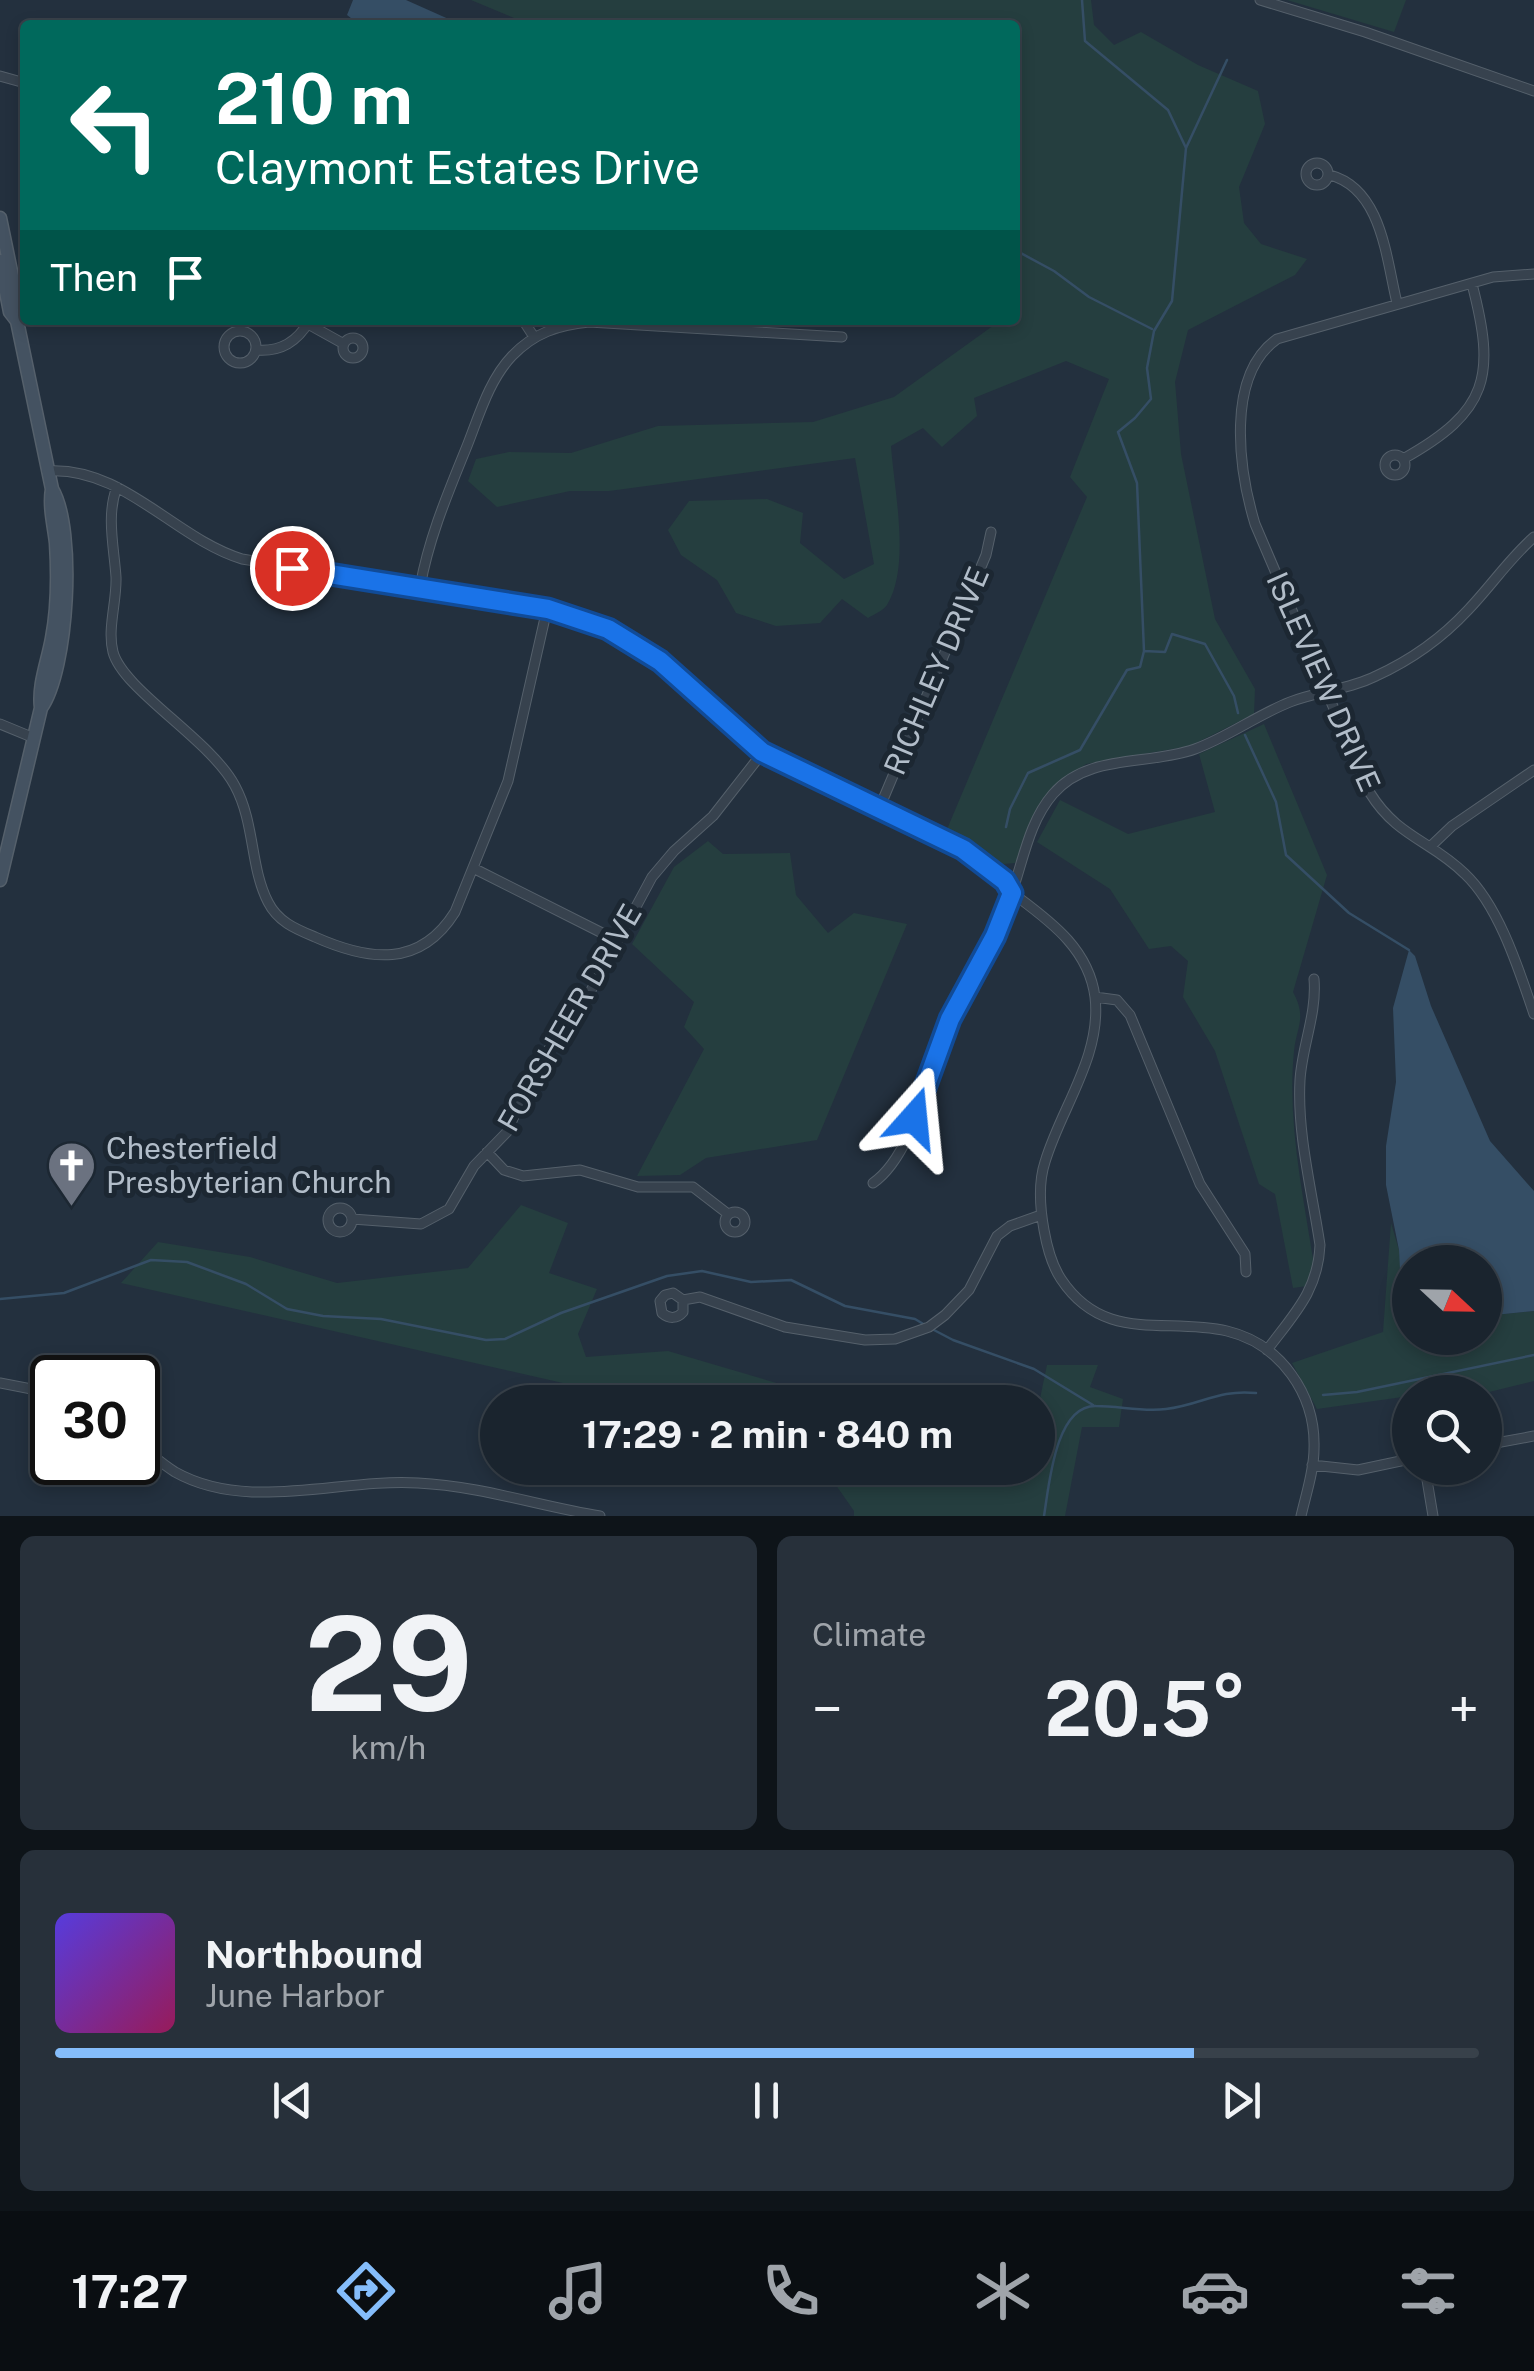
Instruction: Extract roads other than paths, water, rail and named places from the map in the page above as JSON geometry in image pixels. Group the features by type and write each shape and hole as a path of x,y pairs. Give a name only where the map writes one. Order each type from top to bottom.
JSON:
{"main road":[{"path":"0,218 52,489 50,502 56,540 53,632 39,696 41,708 0,880"},
{"path":"0,261 10,312 17,321"}],"street":[{"path":"1260,0 1534,91"},
{"path":"1330,174 1356,186 1370,206 1397,303 1514,274 1534,274"},
{"path":"1403,459 1457,423 1476,394 1486,360 1486,343 1472,284"},
{"name":"ISLEVIEW DRIVE","path":"1397,303 1290,333 1258,356 1244,400 1244,485 1261,541 1379,807 1399,829 1463,871 1490,906 1530,987 1534,1014"},
{"path":"256,350 287,346 306,325"},
{"path":"314,325 344,344"},
{"path":"526,325 534,337"},
{"path":"420,587 432,531 495,379 512,356 534,337 568,325"},
{"path":"640,325 842,337"},
{"path":"48,471 73,470 117,487 191,536 227,554 260,563 548,609 592,622 643,649 762,752 963,849 1005,881 1012,893 1063,932 1077,950 1095,998 1096,1021 1089,1054 1044,1165 1041,1215 1054,1266 1072,1293 1098,1314 1126,1324 1226,1331 1267,1350 1292,1374 1308,1404 1314,1437 1301,1516"},
{"path":"117,487 111,503 116,582 113,652 122,670 222,764 248,818 262,889 277,916 291,927 356,953 393,954 422,945 448,924 508,781 548,609"},
{"name":"RICHLEY DRIVE","path":"879,809 986,555 991,532"},
{"path":"873,1183 892,1164 904,1142 950,1019 995,936 1036,821 1052,794 1071,778 1104,764 1166,757 1195,749 1292,702 1374,678 1430,644 1468,610 1516,552 1534,537"},
{"path":"0,724 34,738"},
{"name":"FORSHEER DRIVE","path":"352,1219 411,1224 431,1221 456,1201 474,1166 506,1132 537,1066 588,996 662,863 712,816 762,752"},
{"path":"1430,847 1452,826 1534,770"},
{"path":"474,869 616,940"},
{"path":"1267,1350 1311,1289 1319,1261 1300,1094 1302,1058 1316,1002 1314,980"},
{"path":"1095,998 1117,1000 1130,1015 1200,1184 1245,1254 1246,1272"},
{"path":"487,1152 504,1170 523,1176 580,1170 638,1187 693,1187 728,1214"},
{"path":"683,1300 700,1297 785,1327 865,1340 895,1338 928,1327 945,1315 968,1290 997,1236 1010,1226 1041,1215"},
{"path":"0,1383 30,1388"},
{"path":"1502,1442 1534,1436"},
{"path":"160,1461 174,1472 236,1490 419,1483 485,1491 600,1516"},
{"path":"1312,1465 1358,1470 1392,1462"},
{"path":"1428,1485 1434,1516"}],"water":[{"path":"353,0 406,0 451,20 354,20 347,15"},
{"path":"1409,950 1415,956 1431,1006 1490,1141 1534,1191 1534,1311 1502,1314 1502,1245 1398,1245 1386,1185 1386,1146 1396,1082 1393,1008"}],"waterway":[{"path":"1082,0 1085,41 1168,110 1186,148 1172,301 1154,331 1147,368 1151,399 1118,432 1137,483 1144,651 1165,652 1172,634 1205,644 1234,696 1238,713"},
{"path":"1186,148 1227,60"},
{"path":"1020,253 1089,297 1152,329"},
{"path":"1006,827 1010,809 1028,773 1080,750 1127,670 1140,667 1144,651"},
{"path":"1245,735 1276,802 1286,855 1349,913 1409,950"},
{"path":"0,1299 64,1293 151,1260 187,1262 246,1284 287,1309 323,1316 381,1319 486,1340 505,1339 561,1313 667,1276 702,1271 751,1282 791,1280 845,1306 915,1319 925,1325"},
{"path":"932,1329 1034,1369 1093,1405"},
{"path":"1323,1395 1357,1392 1534,1355"},
{"path":"1044,1516 1056,1449 1071,1419 1082,1409 1166,1409 1231,1393 1256,1393"}],"place":[{"name":"Chesterfield Presbyterian Church","path":"71,1208"}]}
